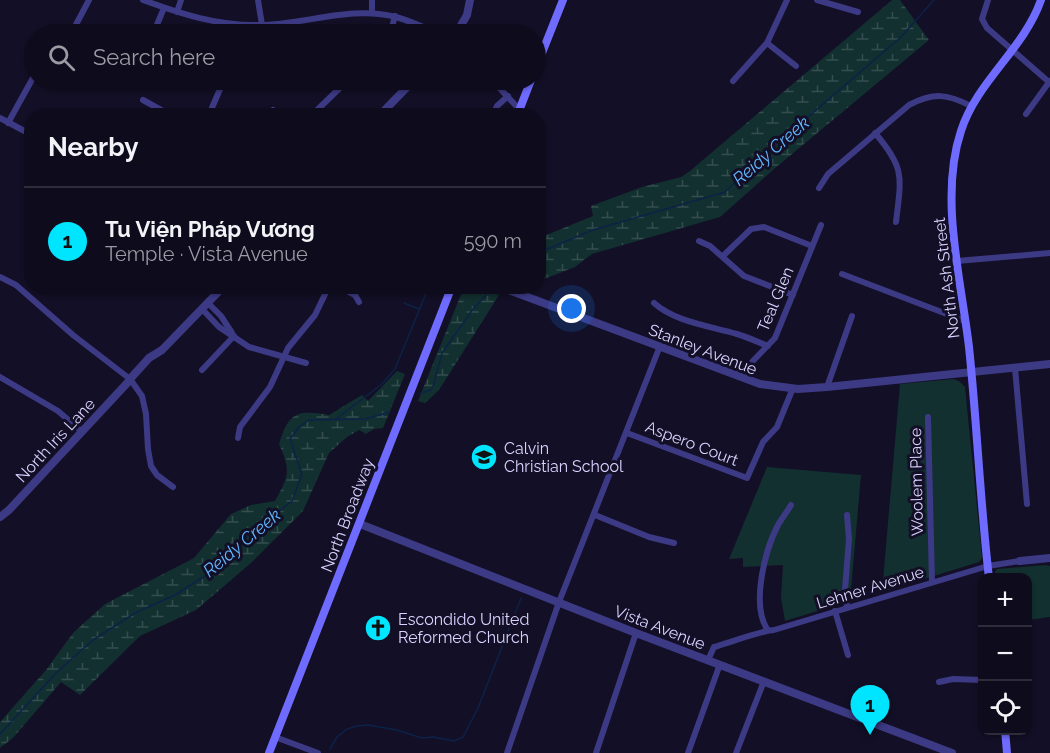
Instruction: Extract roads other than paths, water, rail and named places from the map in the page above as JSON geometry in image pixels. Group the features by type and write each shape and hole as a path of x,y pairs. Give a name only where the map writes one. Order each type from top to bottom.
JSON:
{"main road":[{"path":"546,43 563,0"},
{"name":"North Ash Street","path":"989,573 971,372 957,261 952,195 953,167 962,128 971,106 1012,51 1035,16 1041,0"},
{"path":"520,108 527,90"},
{"name":"North Broadway","path":"269,753 449,294"},
{"path":"1005,735 1007,753"}],"street":[{"path":"76,24 88,0"},
{"path":"143,0 192,17 233,24"},
{"path":"177,12 181,0"},
{"path":"258,0 262,24"},
{"path":"372,0 372,13"},
{"path":"462,24 467,15 470,0"},
{"path":"733,81 768,43 788,0"},
{"path":"817,0 858,12"},
{"path":"988,0 982,19 987,28 1049,82 1026,114"},
{"path":"157,24 164,8"},
{"path":"271,24 372,13 395,16 415,24"},
{"path":"393,24 395,16"},
{"path":"768,43 796,66"},
{"path":"8,123 26,90"},
{"path":"212,108 220,90"},
{"path":"319,108 338,90"},
{"path":"388,108 405,90"},
{"path":"501,90 515,108"},
{"path":"496,108 507,96"},
{"path":"819,188 828,174 909,105 924,97 942,96 957,99 971,106"},
{"path":"143,100 158,108"},
{"path":"0,118 24,131"},
{"path":"875,133 892,152 900,175 896,222"},
{"name":"Teal Glen","path":"745,379 751,363 775,338 821,225"},
{"path":"723,256 751,228 757,226 764,226 812,246"},
{"path":"699,241 723,256 744,276 793,295"},
{"path":"957,261 1050,253"},
{"path":"842,274 965,321"},
{"path":"0,277 24,292"},
{"path":"26,294 73,335 130,379 142,396 151,466 157,475 173,487"},
{"name":"North Iris Lane","path":"0,517 149,358 162,350 216,294"},
{"path":"238,438 240,427 270,387 292,341 315,315 325,294"},
{"path":"353,294 359,302"},
{"name":"Stanley Avenue","path":"520,294 760,384 793,388 827,387 1050,364"},
{"path":"654,303 662,311 673,316 741,335 768,346"},
{"path":"205,306 219,327 249,347 306,363"},
{"path":"827,387 852,316"},
{"path":"202,370 234,336"},
{"path":"507,753 560,602 660,346"},
{"path":"1014,368 1027,504"},
{"path":"0,377 58,411 81,431"},
{"name":"Aspero Court","path":"627,433 747,478 763,442 777,428 793,388"},
{"name":"Woolem Place","path":"928,417 932,582"},
{"path":"767,629 763,620 761,598 762,568 778,525 791,506"},
{"path":"595,515 649,537 674,543"},
{"path":"847,515 849,539 845,590 847,607"},
{"name":"Vista Avenue","path":"360,524 636,633 952,753"},
{"name":"Lehner Avenue","path":"708,660 714,647 759,634 767,629 774,630 988,566 1050,558"},
{"path":"835,610 848,655"},
{"path":"596,753 636,633"},
{"path":"688,753 720,664"},
{"path":"939,682 953,679 978,680"},
{"path":"736,753 764,681"},
{"path":"275,737 318,753"}],"waterway":[{"name":"Reidy Creek","path":"546,250 593,230 725,192 758,160 901,37 934,0"},
{"path":"336,419 382,384 395,369 426,294"},
{"name":"Reidy Creek","path":"421,393 431,390 442,353 473,309 487,294"},
{"path":"404,303 419,309"},
{"name":"Reidy Creek","path":"0,734 57,672 93,640 135,613 175,595 208,574 227,560 243,540 292,501 302,474 290,439 299,427 309,420 365,419 390,412"},
{"path":"330,749 337,737 347,729 368,725 397,730 422,738 433,737 454,741 463,737 478,708 521,598"}],"place":[{"name":"Calvin Christian School","path":"484,457"},
{"name":"Escondido United Reformed Church","path":"378,628"},
{"name":"Tu Viện Pháp Vương","path":"870,735"}]}
